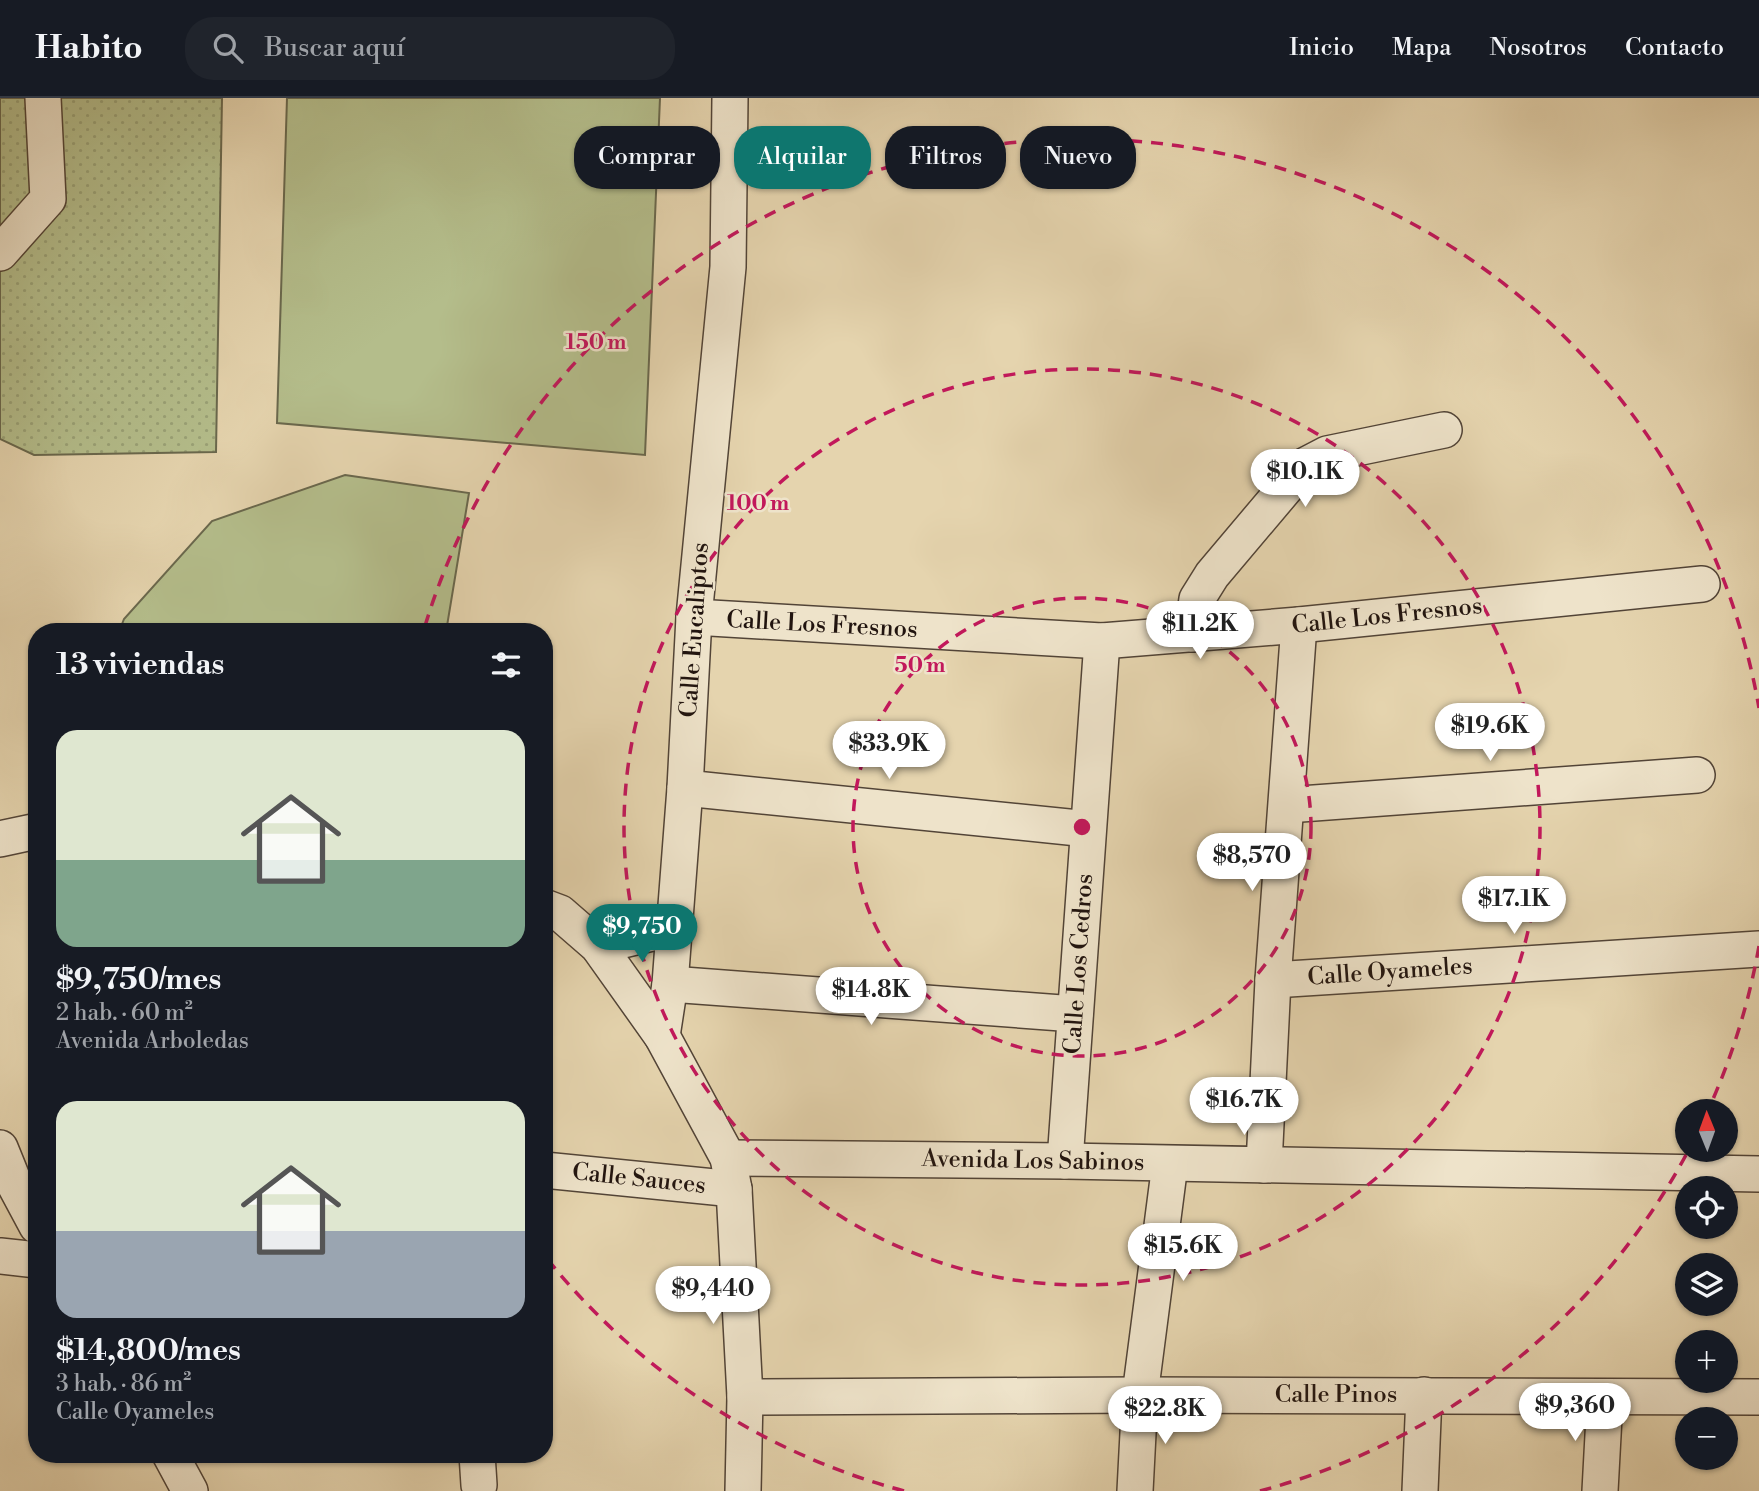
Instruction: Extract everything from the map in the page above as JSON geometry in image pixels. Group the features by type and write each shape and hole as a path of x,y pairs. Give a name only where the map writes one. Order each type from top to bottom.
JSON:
{"street":[{"path":"0,253 48,199 43,98"},
{"name":"Calle Eucaliptos","path":"662,1036 670,984 685,788 694,617 729,267 730,98"},
{"path":"1192,634 1197,599 1212,575 1304,467 1327,454 1444,430"},
{"name":"Calle Los Fresnos","path":"694,617 1102,641 1299,625 1702,584"},
{"path":"1264,1165 1273,980 1299,625"},
{"name":"Calle Los Cedros","path":"1065,1161 1102,641"},
{"path":"1287,806 1697,775"},
{"path":"685,788 1088,829"},
{"path":"0,839 28,833"},
{"path":"553,911 598,946 662,1036 731,1173 745,1397 743,1491"},
{"path":"598,946 673,928"},
{"name":"Calle Oyameles","path":"1273,980 1759,949"},
{"path":"670,984 1075,1014"},
{"path":"0,1148 28,1209"},
{"name":"Avenida Los Sabinos","path":"731,1173 1065,1161 1759,1174"},
{"path":"1135,1491 1140,1395 1170,1164"},
{"name":"Calle Sauces","path":"553,1170 731,1173"},
{"path":"0,1256 28,1259"},
{"path":"1420,1491 1424,1395"},
{"name":"Calle Pinos","path":"745,1397 1759,1397"},
{"path":"1600,1491 1605,1398"},
{"path":"175,1463 190,1491"}],"green space":[{"path":"0,98 222,98 216,452 34,455 0,439"},
{"path":"287,98 660,98 659,126 574,126 574,189 656,189 645,455 277,423"},
{"path":"345,475 469,493 447,623 122,623 212,521"}]}
